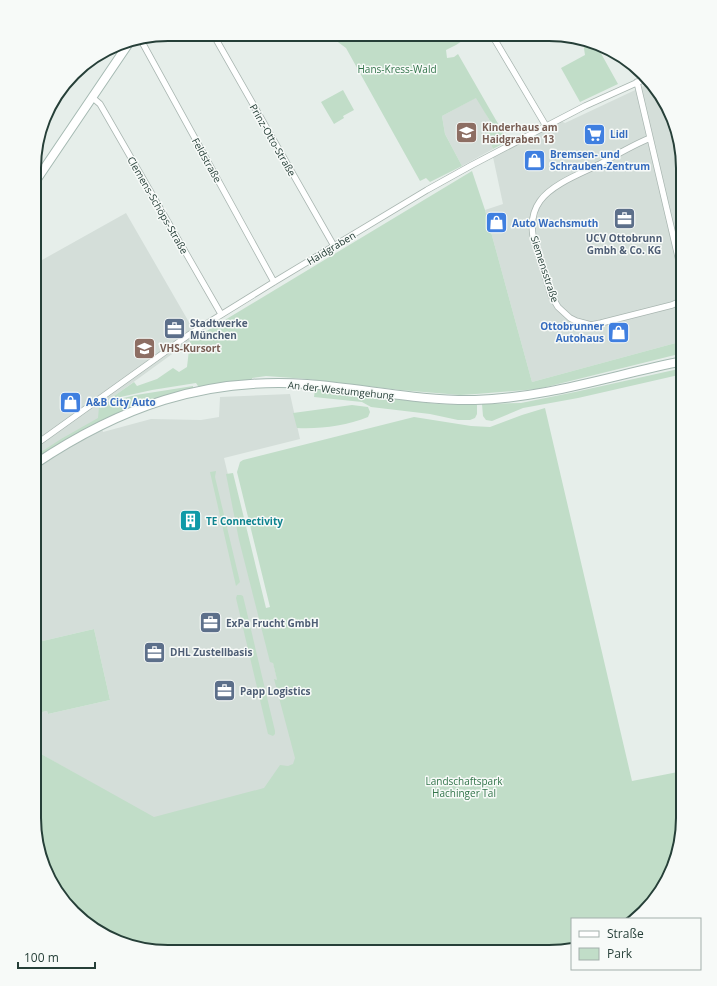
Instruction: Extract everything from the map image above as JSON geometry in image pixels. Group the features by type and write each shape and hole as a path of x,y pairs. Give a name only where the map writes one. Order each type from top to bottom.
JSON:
{"main road":[{"path":"41,174 125,49"},
{"name":"An der Westumgehung","path":"41,460 76,438 120,415 156,402 209,389 260,384 307,384 419,398 455,400 493,399 540,394 676,363"}],"street":[{"name":"Prinz-Otto-Straße","path":"217,41 334,246"},
{"path":"496,41 546,126"},
{"name":"Feldstraße","path":"143,43 274,282"},
{"name":"Haidgraben","path":"41,441 155,358 221,314 274,282 450,178 584,106 641,81"},
{"path":"637,82 676,240"},
{"name":"Clemens-Schöps-Straße","path":"93,98 100,104 221,314"},
{"name":"Siemensstraße","path":"650,138 560,184 545,195 537,206 532,217 533,236 554,302 562,312 576,321 589,324 601,323 676,303"}],"shaded area":[{"path":"645,85 655,97 663,112 672,135 676,168 676,343 532,382 485,210 503,204 493,157 561,121 565,123"},
{"name":"Kinderhaus am Haidgraben 13","path":"477,97 493,127 486,131 493,149 462,166 445,134 442,116"},
{"path":"126,213 197,336 99,407 99,418 103,432 151,419 201,420 219,417 220,397 290,394 300,439 224,458 301,779 155,819 41,754 41,708 42,712 47,711 48,714 110,700 94,629 41,641 41,258 42,260"}],"green space":[{"name":"Hans-Kress-Wald","path":"336,41 462,41 446,50 447,58 454,57 458,54 508,141 493,149 486,131 493,126 476,98 442,116 445,134 462,166 430,182 426,178 420,181 346,48"},
{"path":"584,46 600,52 618,84 580,102 561,68 585,55"},
{"path":"343,90 354,110 343,116 344,118 334,124 321,102"},
{"path":"472,171 485,210 532,382 676,343 676,355 538,389 476,394 460,395 400,390 307,379 266,376 252,378 252,380 204,386 198,386 196,383 152,390 116,398 114,396 134,382 137,386 157,379 173,368 179,372 187,367 190,341"},
{"path":"676,370 676,376 578,398 523,408 492,421 486,420 483,416 482,404 521,403"},
{"path":"193,386 193,388 144,402 109,417 41,457 41,452 98,418 99,407 103,403 136,395"},
{"path":"315,389 437,404 477,405 477,414 475,418 470,420 458,420 430,414 371,407 362,402 314,397"},
{"path":"352,405 368,407 370,412 368,417 351,423 333,426 297,428 293,413"},
{"name":"Landschaftspark Hachinger Tal","path":"545,408 632,781 676,772 676,826 674,843 663,874 655,889 644,902 627,918 571,918 571,943 549,945 151,944 143,943 112,932 97,924 84,913 62,889 54,874 43,843 41,818 41,754 154,817 264,788 280,765 288,766 293,764 295,758 274,679 277,680 273,663 270,662 239,540 226,474 233,473 266,608 270,607 237,472 240,462 414,417 471,426 490,427"},
{"path":"216,471 215,477 240,582 236,586 210,472"},
{"path":"237,595 243,596 275,731 273,736 268,734 236,598"},
{"path":"94,629 110,700 48,714 47,711 42,712 41,641"}],"place":[{"name":"Kinderhaus am Haidgraben 13","path":"466,133"},
{"name":"Lidl","path":"594,134"},
{"name":"Bremsen- und Schrauben-Zentrum","path":"534,160"},
{"name":"UCV Ottobrunn Gmbh & Co. KG","path":"624,218"},
{"name":"Auto Wachsmuth","path":"496,223"},
{"name":"Stadtwerke München","path":"174,329"},
{"name":"Ottobrunner Autohaus","path":"619,332"},
{"name":"VHS-Kursort","path":"144,348"},
{"name":"A&B City Auto","path":"70,402"},
{"name":"TE Connectivity","path":"190,521"},
{"name":"ExPa Frucht GmbH","path":"211,623"},
{"name":"DHL Zustellbasis","path":"154,652"},
{"name":"Papp Logistics","path":"225,691"}]}
